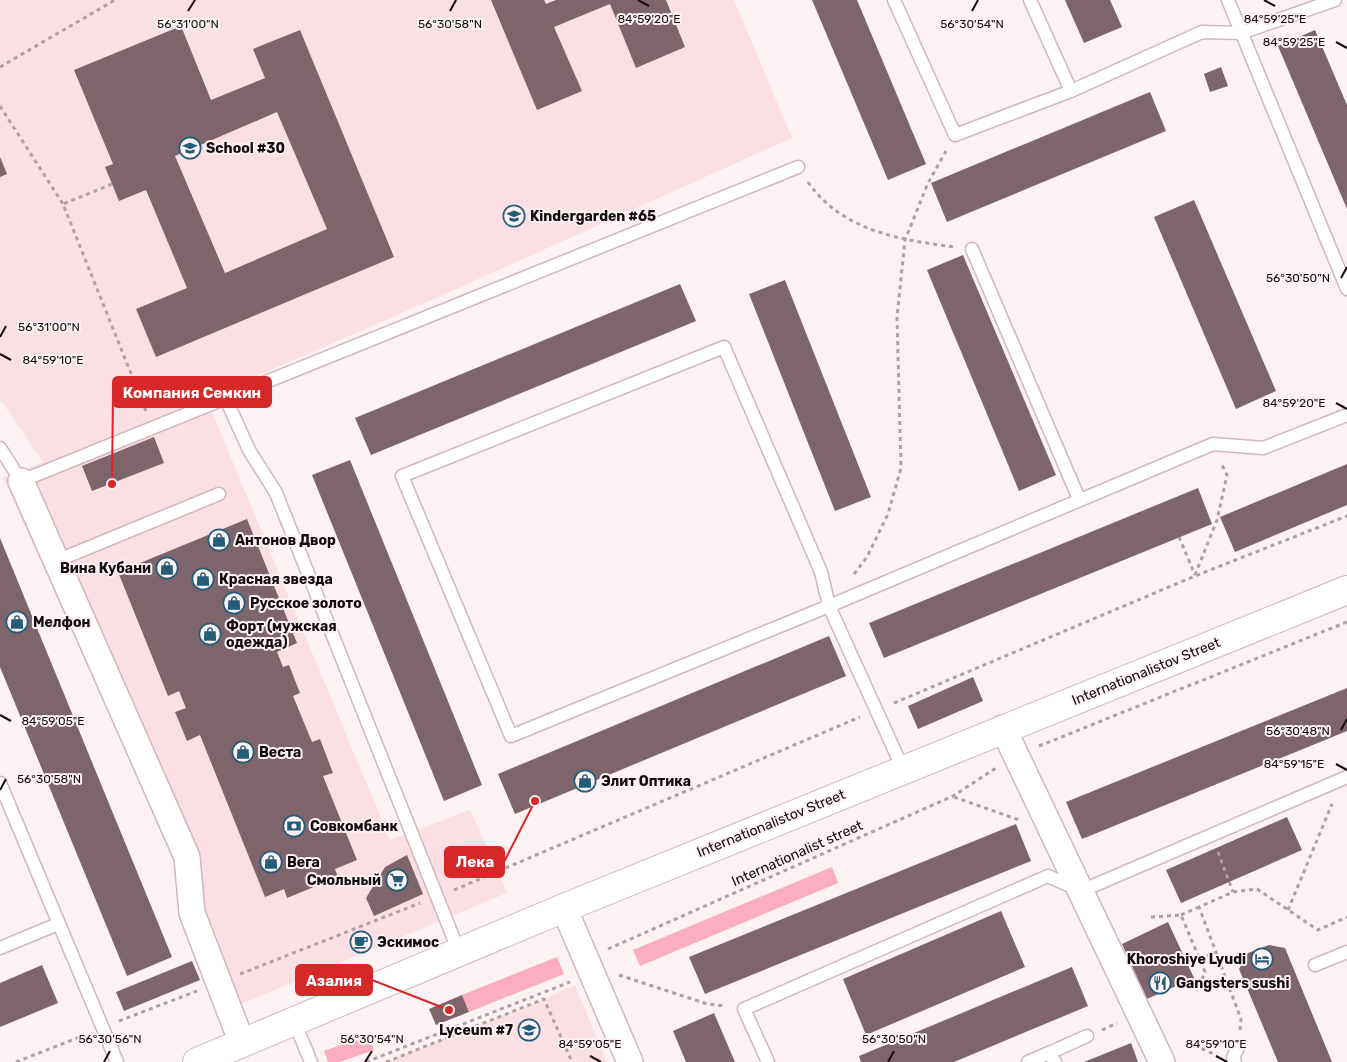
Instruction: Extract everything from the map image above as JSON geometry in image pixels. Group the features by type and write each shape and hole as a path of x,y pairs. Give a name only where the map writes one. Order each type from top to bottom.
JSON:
{"street":[{"path":"21,481 187,857 192,913 242,1043"},
{"name":"Internationalistov Street","path":"197,1062 564,908 1003,728 1347,590"},
{"path":"1003,728 1162,1062"},
{"path":"564,908 630,1062"}],"lane":[{"path":"894,0 955,135 1071,91 1202,32 1241,33 1335,0"},
{"path":"1030,0 1071,91"},
{"path":"1228,0 1347,289"},
{"path":"0,448 21,481 798,167"},
{"path":"972,249 1079,499"},
{"path":"903,769 829,606 821,572 724,346 402,476 510,736 829,606 1213,444 1263,448 1347,414"},
{"path":"225,397 249,450 276,493 459,952"},
{"path":"56,561 219,494"},
{"path":"768,1062 744,1009 1048,876 1081,891 1346,780"},
{"path":"0,783 117,1062"},
{"path":"0,948 58,924"},
{"path":"1315,965 1347,952"},
{"path":"294,1021 311,1062"},
{"path":"1028,1062 1052,1057 1087,1036"},
{"path":"1236,1062 1233,1056 1239,1046"}],"path":[{"path":"0,67 114,0"},
{"path":"0,106 63,204 152,427"},
{"path":"829,606 867,557 888,514 901,468 897,317 905,240 928,183 955,135"},
{"path":"798,167 815,192 838,213 871,230 905,240 972,249"},
{"path":"63,204 112,184"},
{"path":"1195,576 1216,520 1227,474 1213,444"},
{"path":"219,983 437,897 1195,576 1347,516"},
{"path":"1179,537 1195,576"},
{"name":"Internationalist street","path":"592,973 608,949 953,796 1015,756 1347,622"},
{"path":"1288,910 1346,780"},
{"path":"953,796 1023,822"},
{"path":"1212,835 1233,892"},
{"path":"1151,917 1181,915 1233,892 1256,889 1318,930 1347,917"},
{"path":"1187,1042 1214,1056 1239,1046 1241,1019 1215,954 1199,907"},
{"path":"1181,915 1205,972 1197,991"},
{"path":"1199,958 1215,954"},
{"path":"366,1062 592,973 600,968 707,1004 744,1009"},
{"path":"386,1062 544,999 572,1062"}],"shaded area":[{"path":"0,0 734,0 792,138 443,295 206,398 390,840 470,810 507,893 241,1004 3,478 43,462 0,399"},
{"path":"832,867 838,883 640,966 633,950"},
{"path":"557,957 564,974 469,1012 462,995"},
{"name":"Lyceum #7","path":"575,985 607,1062 386,1062 544,999"},
{"path":"369,1035 374,1050 340,1062 328,1062 324,1051"}],"building":[{"path":"491,0 544,0 546,4 556,0 666,0 685,47 636,68 610,4 554,27 582,91 537,110"},
{"path":"812,0 857,0 926,164 888,180"},
{"path":"1065,0 1110,0 1122,27 1084,43"},
{"path":"181,26 211,100 265,78 253,49 300,30 394,257 156,357 136,309 187,288 146,190 119,201 105,167 113,164 74,70","holes":["277,112 327,229 225,273 175,156"]},
{"path":"1315,30 1347,105 1347,209 1278,46"},
{"path":"1221,67 1228,86 1210,92 1204,74"},
{"path":"1150,92 1166,131 947,222 931,183"},
{"path":"0,157 7,174 0,177"},
{"path":"1194,200 1276,391 1236,409 1154,217"},
{"path":"963,255 1056,475 1019,491 927,270"},
{"path":"785,280 871,497 835,511 749,294"},
{"path":"680,284 696,321 371,455 355,418"},
{"path":"154,437 164,463 92,491 82,466"},
{"path":"350,460 482,785 444,801 312,475"},
{"path":"1347,464 1347,505 1235,552 1220,517"},
{"path":"1198,488 1212,524 884,658 869,623"},
{"path":"247,519 297,643 277,652 283,667 289,665 300,693 293,696 312,742 320,739 333,773 323,776 357,860 335,869 338,877 287,898 284,889 265,897 200,735 187,741 175,712 186,708 179,691 168,696 118,572"},
{"path":"0,538 172,957 127,976 0,667"},
{"path":"829,636 846,676 515,814 498,774"},
{"path":"973,677 983,701 918,729 908,706"},
{"path":"1347,688 1347,731 1082,839 1066,802"},
{"path":"1287,817 1302,850 1181,903 1166,870"},
{"path":"1016,824 1031,861 705,994 689,957"},
{"name":"Смольный","path":"407,855 423,894 374,916 366,898 385,867"},
{"path":"1001,911 1025,967 866,1035 843,979"},
{"path":"1168,922 1194,978 1147,999 1122,944"},
{"name":"Эскимос","path":"364,936 367,945 357,949 354,940"},
{"path":"1269,945 1285,948 1332,1062 1278,1062 1239,969 1248,953"},
{"path":"192,961 200,980 124,1011 116,992"},
{"path":"42,965 58,1003 0,1027 0,983"},
{"path":"1072,967 1088,1006 954,1062 861,1062 859,1056"},
{"path":"462,995 469,1012 436,1025 429,1009"},
{"path":"714,1013 735,1062 686,1062 673,1031"},
{"path":"1131,1043 1138,1062 1084,1062"}],"place":[{"name":"School #30","path":"190,148"},
{"name":"Kindergarden #65","path":"514,216"},
{"name":"Компания Семкин","path":"112,484"},
{"name":"Антонов Двор","path":"219,540"},
{"name":"Вина Кубани","path":"167,568"},
{"name":"Красная звезда","path":"203,579"},
{"name":"Русское золото","path":"234,603"},
{"name":"Мелфон","path":"17,622"},
{"name":"Форт (мужская одежда)","path":"210,634"},
{"name":"Веста","path":"243,752"},
{"name":"Элит Оптика","path":"585,781"},
{"name":"Лека","path":"535,801"},
{"name":"Совкомбанк","path":"294,826"},
{"name":"Вега","path":"271,862"},
{"name":"Смольный","path":"397,880"},
{"name":"Эскимос","path":"361,942"},
{"name":"Khoroshiye Lyudi","path":"1262,959"},
{"name":"Gangsters sushi","path":"1160,983"},
{"name":"Азалия","path":"449,1010"},
{"name":"Lyceum #7","path":"529,1030"}]}
